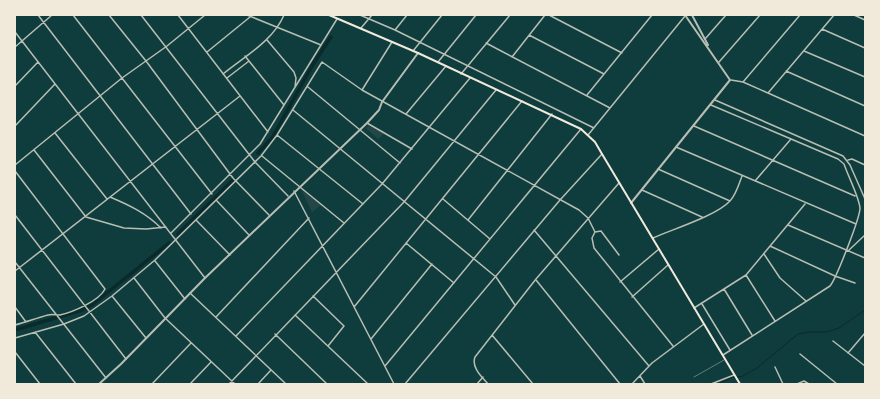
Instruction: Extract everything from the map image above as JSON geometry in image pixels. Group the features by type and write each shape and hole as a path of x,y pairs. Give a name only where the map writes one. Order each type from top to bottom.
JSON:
{"main road":[{"path":"330,15 552,114 581,129 588,135 602,154 739,383"}],"street":[{"path":"38,15 191,214"},
{"path":"15,47 52,15"},
{"path":"73,15 212,194"},
{"path":"109,15 146,61 230,174 270,215"},
{"path":"141,15 167,46 255,162 288,196"},
{"path":"178,15 269,133"},
{"path":"15,165 122,78 167,46 205,15"},
{"path":"247,15 321,44"},
{"path":"223,74 267,40 278,28 284,15"},
{"path":"360,15 395,30 443,55 594,128"},
{"path":"361,28 372,15"},
{"path":"395,30 407,15"},
{"path":"413,51 442,15"},
{"path":"437,63 476,15"},
{"path":"461,74 510,15"},
{"path":"512,57 545,15"},
{"path":"549,15 622,53"},
{"path":"587,95 652,15"},
{"path":"588,135 685,15 702,41 708,46 730,80 743,82 865,136"},
{"path":"692,15 706,38 708,46"},
{"path":"702,41 726,15"},
{"path":"719,62 760,15"},
{"path":"743,82 800,15"},
{"path":"768,94 834,15"},
{"path":"854,15 865,20"},
{"path":"207,52 250,17"},
{"path":"171,234 230,174 251,155 269,133 284,105 338,19"},
{"path":"822,29 865,48"},
{"path":"15,32 205,278"},
{"path":"529,35 604,74"},
{"path":"267,40 295,75 295,88"},
{"path":"362,90 392,42"},
{"path":"486,43 610,108"},
{"path":"804,51 865,77"},
{"path":"99,384 126,359 165,318 288,196 367,123 378,110 382,102 418,53"},
{"path":"245,56 284,105"},
{"path":"227,78 249,61"},
{"path":"15,86 38,62"},
{"path":"15,338 63,324 89,312 112,296 155,260 217,201 261,156 277,135 308,87 322,62 382,102 579,210 588,218 595,232"},
{"path":"405,115 446,66"},
{"path":"786,71 865,106"},
{"path":"236,336 382,184 470,78"},
{"path":"631,203 730,80"},
{"path":"15,126 55,84"},
{"path":"308,87 400,163"},
{"path":"229,384 275,334 404,202 496,89"},
{"path":"15,271 240,96"},
{"path":"715,100 844,156 848,160 865,199"},
{"path":"354,307 522,101"},
{"path":"711,105 833,157 844,164 860,208 856,224 836,276 830,286 722,355"},
{"path":"293,110 496,277 515,305"},
{"path":"468,220 552,114"},
{"path":"367,123 412,149"},
{"path":"694,126 856,197"},
{"path":"385,366 581,129"},
{"path":"55,132 107,199"},
{"path":"277,135 363,204"},
{"path":"755,181 791,139"},
{"path":"676,147 805,204 856,224"},
{"path":"34,150 86,217 124,228 146,230 166,227"},
{"path":"405,384 534,230 602,154"},
{"path":"261,156 344,223"},
{"path":"844,164 848,160 852,159 865,165"},
{"path":"658,169 730,201"},
{"path":"15,171 105,289 85,306 58,315 48,315 15,325"},
{"path":"652,238 702,217 730,201 742,176"},
{"path":"488,384 477,370 473,361 536,279 619,183"},
{"path":"641,190 702,217"},
{"path":"294,191 394,384"},
{"path":"110,197 138,209 154,220 161,228"},
{"path":"443,199 490,239"},
{"path":"217,201 249,235"},
{"path":"694,308 746,275 805,204"},
{"path":"15,215 126,359"},
{"path":"216,317 309,218"},
{"path":"196,220 230,255"},
{"path":"788,225 865,258"},
{"path":"534,230 649,366"},
{"path":"595,232 601,231 619,255"},
{"path":"595,232 592,238 594,248 673,346"},
{"path":"849,250 865,235"},
{"path":"406,243 454,283"},
{"path":"770,246 855,283"},
{"path":"620,282 658,249"},
{"path":"764,254 780,278 806,301"},
{"path":"155,260 185,298"},
{"path":"15,262 106,378"},
{"path":"371,339 432,264"},
{"path":"632,297 668,265"},
{"path":"746,275 774,321"},
{"path":"134,278 165,318 235,384"},
{"path":"536,279 620,384"},
{"path":"724,289 752,335"},
{"path":"190,293 286,384"},
{"path":"313,295 342,322 344,328 328,346"},
{"path":"112,296 146,338"},
{"path":"702,303 730,350"},
{"path":"15,307 26,322"},
{"path":"294,315 368,384"},
{"path":"632,384 649,366 673,346 704,324"},
{"path":"35,332 76,384"},
{"path":"848,353 865,333"},
{"path":"275,334 327,384"},
{"path":"492,335 533,384"},
{"path":"833,341 865,366"},
{"path":"152,384 191,343"},
{"path":"15,352 40,384"},
{"path":"800,354 837,384"},
{"path":"190,384 211,362"},
{"path":"774,368 783,384"},
{"path":"258,384 271,370"},
{"path":"711,384 734,375"},
{"path":"640,376 645,384"},
{"path":"477,384 483,377"},
{"path":"797,384 802,381 808,384"}],"lane":[{"path":"694,377 725,359"}],"shaded area":[{"path":"369,125 384,134 378,139 366,128"},
{"path":"301,189 321,205 312,212"}],"waterway":[{"path":"258,153 272,138 312,66 331,37"},
{"path":"178,234 234,179"},
{"path":"15,330 82,310 92,305 169,243"},
{"path":"718,384 731,378 743,376 757,368 798,334 827,332 839,328 865,310"}]}
